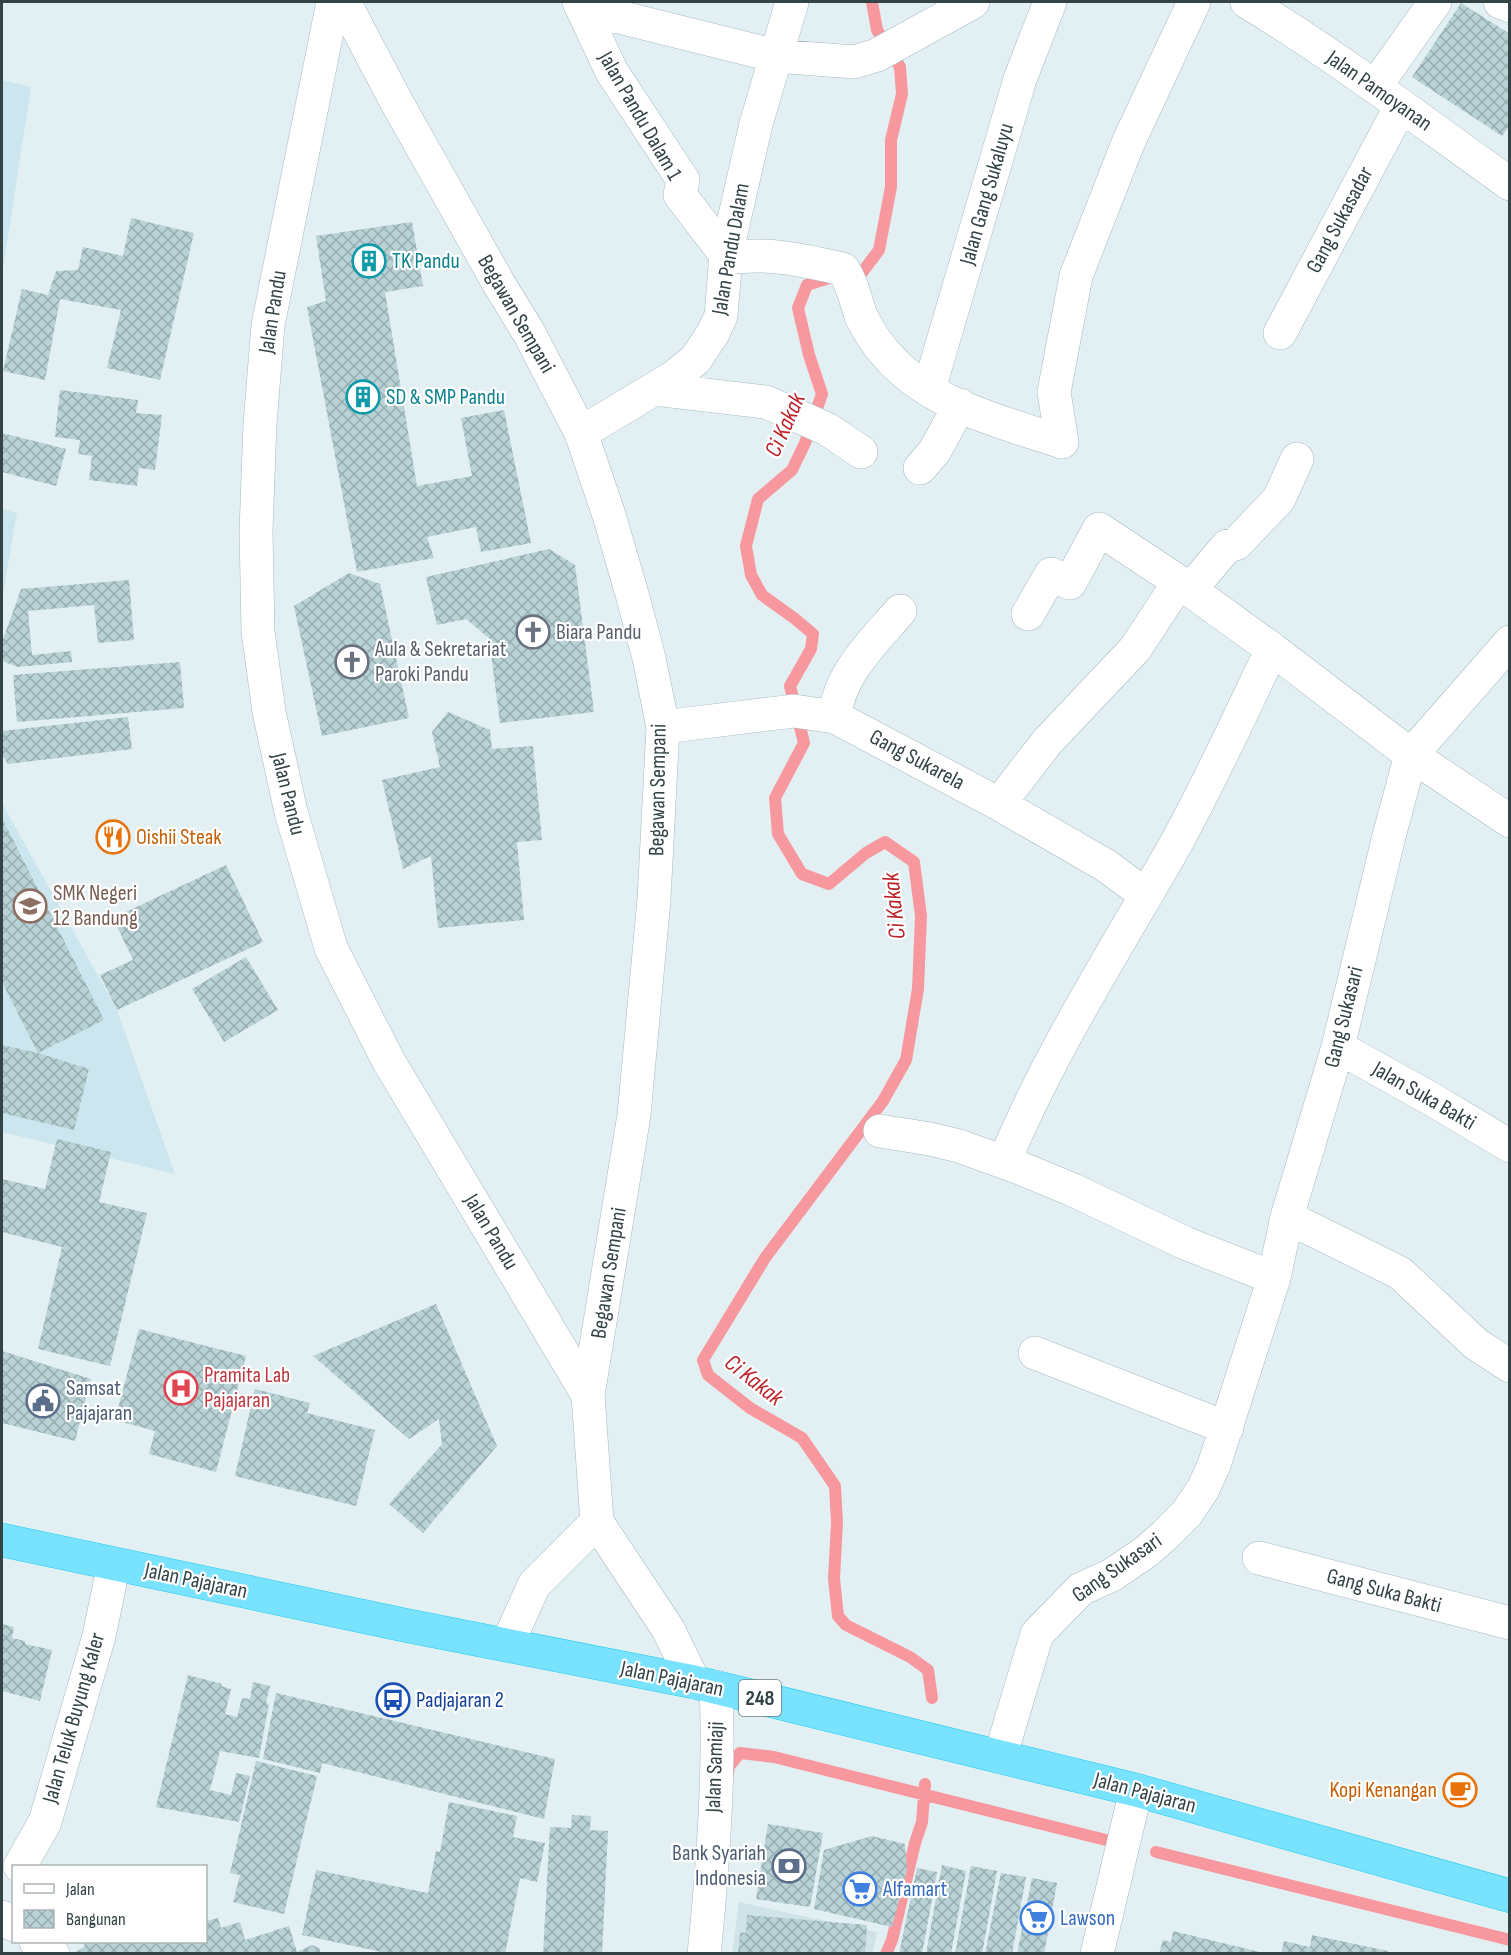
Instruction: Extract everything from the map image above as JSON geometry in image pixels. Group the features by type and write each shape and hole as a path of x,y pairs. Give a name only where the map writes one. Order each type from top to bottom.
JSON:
{"highway":[{"name":"Jalan Pajajaran","path":"2,1540 705,1685 1136,1790 1509,1896"}],"street":[{"name":"Jalan Pandu","path":"333,2 268,325 260,424 256,531 258,631 269,712 291,812 332,948 388,1060 588,1395 597,1522 705,1685"},
{"name":"Begawan Sempani","path":"344,2 424,152 529,333 581,433 609,515 649,658 663,727 654,899 634,1114 588,1395"},
{"name":"Jalan Pandu Dalam","path":"581,433 686,368 696,359 709,340 721,316 726,257 756,124 792,2"},
{"path":"581,5 776,56 854,62 878,55 973,2"},
{"name":"Jalan Gang Sukaluyu","path":"929,388 1020,79 1050,2"},
{"path":"726,257 752,254 779,256 847,275 862,316 886,354 910,376 960,405 993,419 1062,442 1054,392 1076,276 1128,143 1194,2"},
{"name":"Jalan Pamoyanan","path":"1247,2 1281,22 1509,184"},
{"name":"Gang Sukasadar","path":"1280,333 1388,97 1436,2"},
{"path":"1500,2 1509,6"},
{"name":"Jalan Pandu Dalam 1","path":"581,5 612,72 683,180 680,195 726,257"},
{"path":"655,389 766,402 827,429 861,452"},
{"path":"920,468 934,452 960,405"},
{"path":"999,804 1047,742 1135,649 1185,586 1227,546 1236,544 1279,499 1297,459"},
{"path":"1028,614 1051,574 1070,583 1099,529 1185,586 1411,755 1509,821"},
{"path":"663,727 818,714 836,701 856,663 900,610"},
{"path":"1411,755 1509,642"},
{"path":"1004,1162 1027,1108 1174,846 1272,649"},
{"name":"Gang Sukarela","path":"818,714 999,804 1105,865 1146,895"},
{"name":"Gang Sukasari","path":"1000,1757 1036,1634 1081,1589 1112,1575 1147,1551 1187,1513 1203,1489 1214,1466 1274,1278 1287,1217 1338,1047 1411,755"},
{"name":"Jalan Suka Bakti","path":"1338,1047 1509,1146"},
{"path":"880,1131 959,1146 1004,1162 1073,1190 1185,1243 1274,1278"},
{"path":"1287,1217 1400,1273 1476,1344 1509,1366"},
{"path":"1035,1353 1227,1428"},
{"path":"507,1645 534,1585 597,1522"},
{"name":"Gang Suka Bakti","path":"1258,1558 1509,1623"},
{"name":"Jalan Teluk Buyung Kaler","path":"21,1865 45,1822 99,1636 114,1564"},
{"name":"Jalan Samiaji","path":"704,1953 709,1909 718,1735 705,1685"},
{"path":"1097,1953 1136,1790"},
{"path":"39,1943 53,1953"}],"shaded area":[{"path":"2,80 31,87 2,276"},
{"path":"2,509 17,513 2,599"},
{"name":"SMK Negeri 12 Bandung","path":"2,803 117,1010 175,1174 2,1132"},
{"path":"739,1902 877,1932 873,1953 732,1954"}],"building":[{"path":"1461,3 1510,34 1510,125 1502,136 1412,77"},
{"path":"131,218 194,233 160,380 107,368 121,310 60,299 45,380 3,371 22,289 48,295 56,271 78,270 83,247 123,256"},
{"path":"412,222 423,286 385,292 417,486 472,476 461,418 504,410 531,543 481,552 476,527 427,537 434,558 357,572 307,307 326,301 316,236"},
{"path":"60,390 138,400 136,413 162,415 155,470 139,468 137,486 89,480 92,456 78,454 80,440 55,437"},
{"path":"2,433 66,449 56,486 2,472"},
{"name":"Biara Pandu","path":"549,549 575,565 594,712 500,723 489,638 466,619 437,625 426,577"},
{"name":"Aula & Sekretariat Paroki Pandu","path":"349,573 380,584 409,718 322,736 294,606"},
{"path":"129,580 134,640 98,643 94,605 28,611 32,655 71,651 72,662 18,667 2,661 2,642 21,589"},
{"path":"180,662 184,708 17,722 13,675"},
{"path":"448,712 490,730 492,749 533,746 542,840 517,842 524,920 438,928 431,856 403,869 382,780 440,767 432,732"},
{"path":"128,717 132,749 8,764 2,755 2,731"},
{"path":"2,818 104,1020 38,1053 2,982"},
{"path":"226,865 263,942 117,1010 100,975 133,960 113,918"},
{"path":"246,957 278,1010 224,1042 192,989"},
{"path":"2,1045 38,1053 89,1069 74,1130 2,1113"},
{"path":"57,1139 111,1152 99,1202 147,1213 110,1366 38,1349 62,1247 2,1232 2,1179 45,1189"},
{"path":"436,1304 497,1446 423,1533 389,1504 442,1444 439,1419 409,1439 313,1356"},
{"name":"Pramita Lab Pajajaran","path":"139,1329 246,1356 216,1472 149,1454 155,1431 115,1420"},
{"name":"Samsat Pajajaran","path":"2,1351 91,1379 75,1441 2,1423"},
{"path":"255,1389 310,1403 307,1413 375,1430 356,1506 235,1476"},
{"path":"2,1624 14,1627 12,1638 25,1641 25,1644 52,1650 40,1701 2,1691"},
{"path":"188,1675 222,1684 221,1686 231,1689 225,1714 237,1717 242,1698 250,1699 253,1682 270,1686 259,1758 220,1751 210,1790 231,1795 236,1773 250,1776 239,1822 156,1807"},
{"path":"276,1693 555,1759 544,1819 322,1763 320,1773 263,1759"},
{"path":"256,1761 317,1776 284,1914 233,1902 240,1875 230,1873"},
{"path":"449,1802 517,1816 513,1837 545,1843 537,1882 520,1878 505,1954 391,1954 302,1935 316,1870 428,1893 436,1851 440,1852"},
{"path":"572,1815 591,1816 590,1830 608,1831 602,1954 543,1954 550,1827 571,1828"},
{"name":"Bank Syariah Indonesia","path":"768,1824 823,1833 810,1907 756,1899"},
{"name":"Alfamart","path":"872,1836 905,1844 907,1870 892,1927 814,1909 824,1850"},
{"path":"942,1865 966,1871 951,1954 926,1954"},
{"path":"971,1866 997,1871 982,1954 955,1954"},
{"path":"917,1868 937,1872 922,1954 899,1954"},
{"path":"1001,1873 1026,1877 1012,1954 985,1954"},
{"name":"Lawson","path":"1032,1878 1057,1883 1044,1954 1017,1954"},
{"path":"747,1915 867,1925 865,1954 738,1954 740,1932 746,1933"},
{"path":"218,1918 221,1928 240,1922 245,1940 289,1926 297,1952 312,1945 319,1948 321,1954 73,1954 85,1946 84,1943 207,1943 207,1921"},
{"path":"1173,1931 1264,1954 1159,1954 1163,1940 1171,1942"},
{"path":"1312,1935 1388,1951 1387,1954 1281,1954 1284,1941 1310,1947"}],"waterway":[{"name":"Ci Kakak","path":"852,278 858,278 879,250 891,187 891,140 902,94 900,67 877,30 872,2"},
{"name":"Ci Kakak","path":"832,277 807,285 798,308 809,355 822,394 805,443 792,470 758,499 746,546 751,575 762,595 813,634 811,649 790,686 804,743 775,798 778,834 802,874 829,884 866,853 885,842 914,862 921,916 918,989 906,1060 883,1101 765,1258 703,1360 708,1375 750,1408 802,1438 835,1486 837,1523 834,1579 838,1616 846,1625 910,1657 928,1670 932,1698"},
{"path":"728,1773 729,1766 740,1753 774,1757 1106,1840"},
{"name":"Ci Kakak","path":"886,1954 892,1940 922,1822 925,1784"},
{"path":"1156,1852 1510,1940"}],"place":[{"name":"TK Pandu","path":"369,261"},
{"name":"SD & SMP Pandu","path":"363,397"},
{"name":"Biara Pandu","path":"533,632"},
{"name":"Aula & Sekretariat Paroki Pandu","path":"352,662"},
{"name":"Oishii Steak","path":"113,837"},
{"name":"SMK Negeri 12 Bandung","path":"30,906"},
{"name":"Pramita Lab Pajajaran","path":"181,1388"},
{"name":"Samsat Pajajaran","path":"43,1401"},
{"name":"Padjajaran 2","path":"393,1700"},
{"name":"Kopi Kenangan","path":"1460,1790"},
{"name":"Bank Syariah Indonesia","path":"789,1866"},
{"name":"Alfamart","path":"860,1889"},
{"name":"Lawson","path":"1037,1918"}]}
